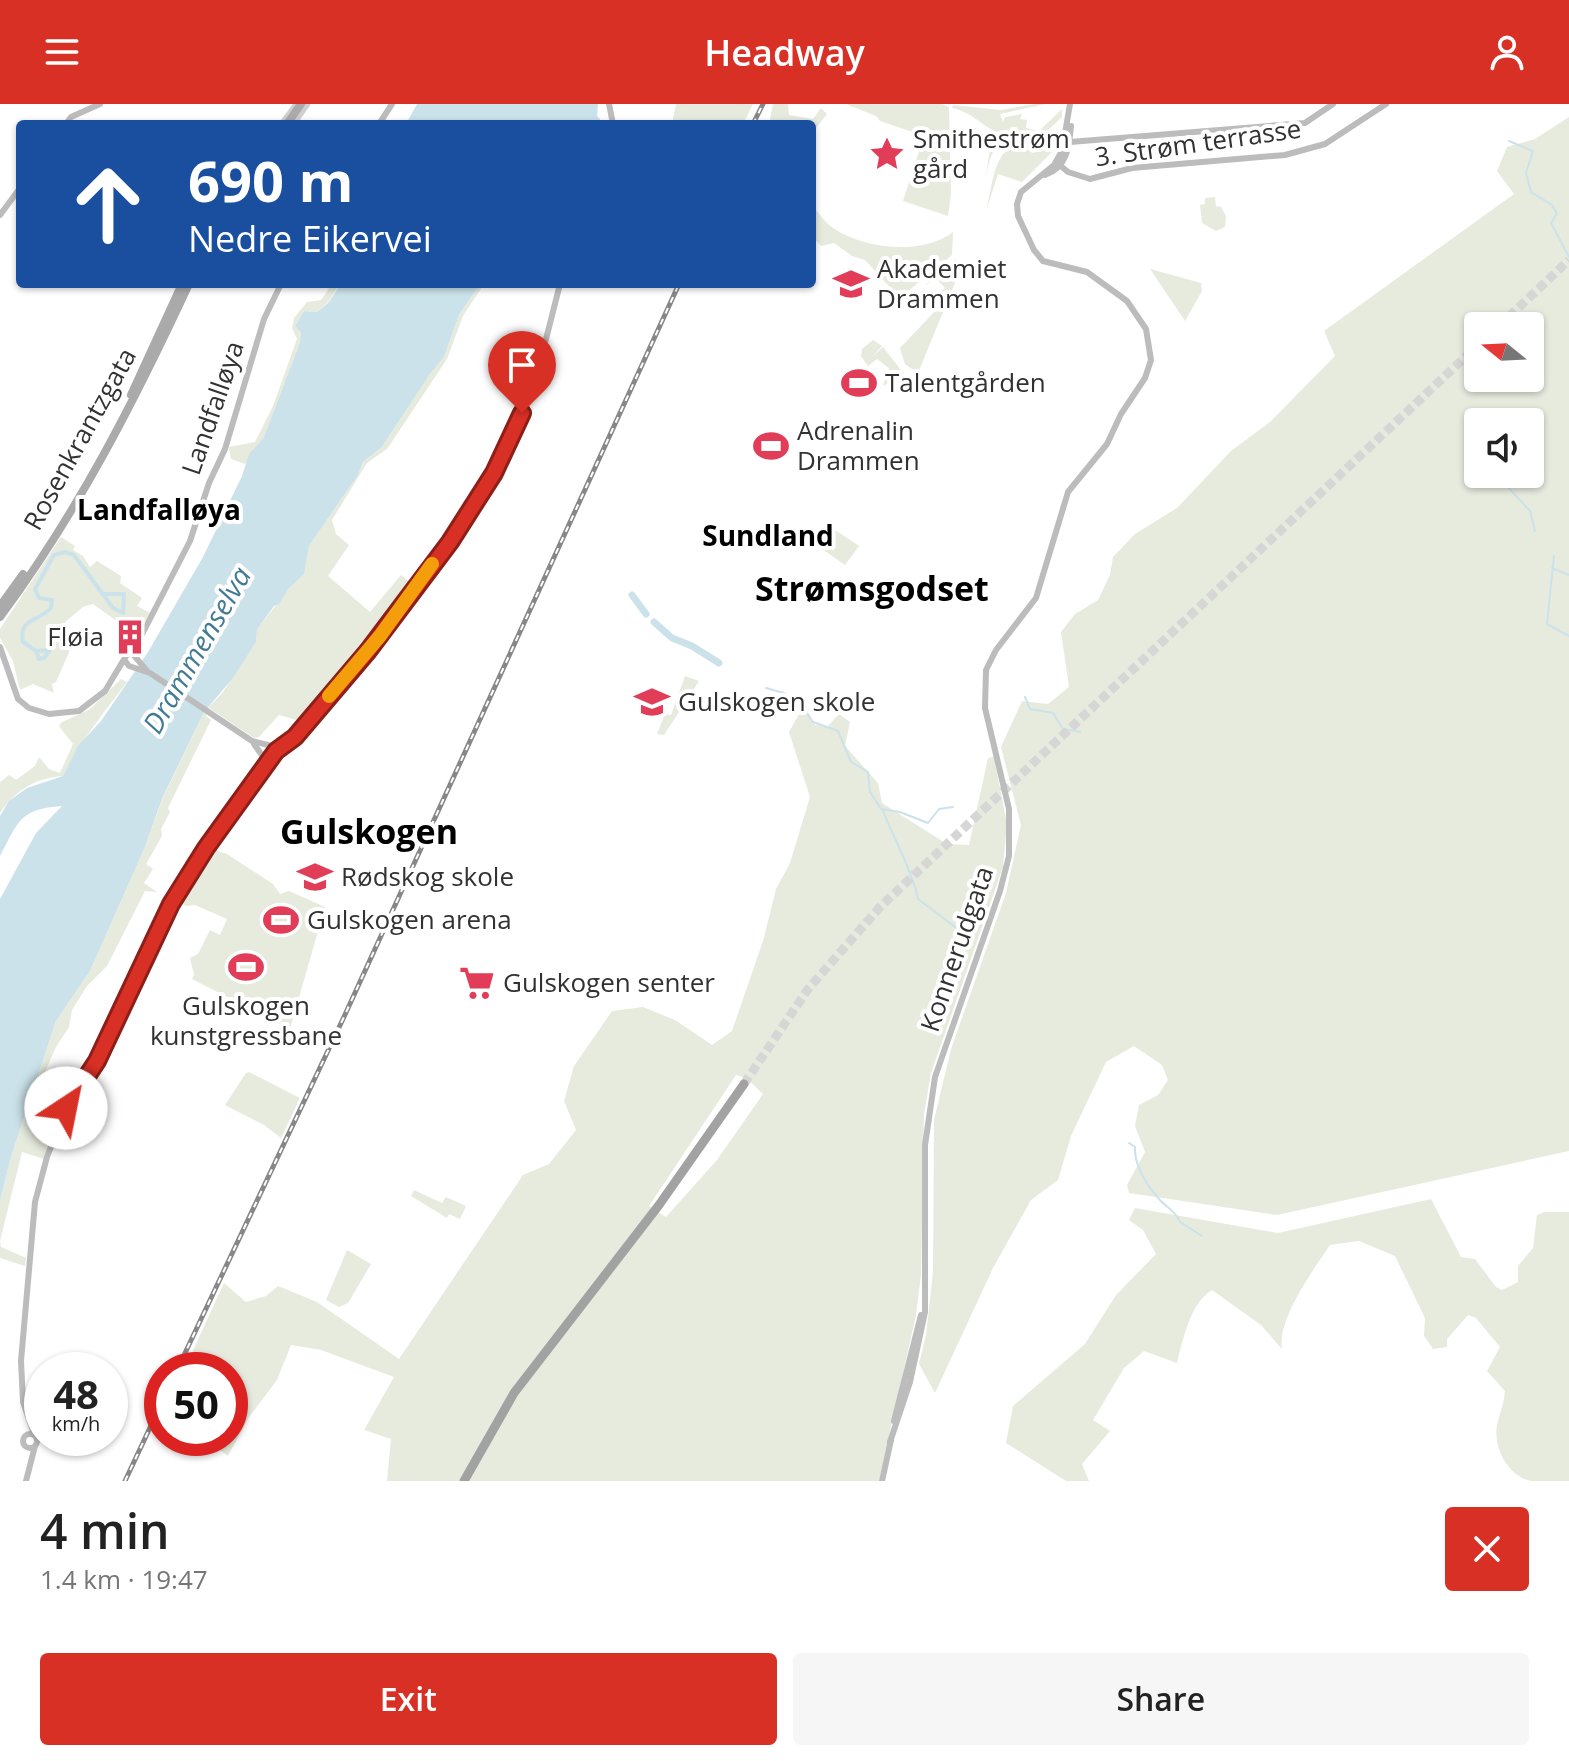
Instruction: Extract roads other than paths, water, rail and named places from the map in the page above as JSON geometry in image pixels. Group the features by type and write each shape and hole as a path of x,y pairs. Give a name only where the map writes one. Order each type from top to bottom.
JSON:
{"highway":[{"path":"462,1481 490,1427 522,1381 678,1179 744,1084"}],"main road":[{"path":"69,120 100,104"},
{"name":"Konnerudgata","path":"882,1481 925,1288 925,1145 931,1098 942,1055 1003,880 1010,846 1007,799 985,708 986,670 996,650 1034,603 1068,492 1107,444 1121,414 1145,378 1151,357 1146,329 1127,301 1096,277 1075,268 1048,264 1034,250 1019,221 1017,204 1026,186 1058,164 1070,142 1070,104"},
{"name":"Konnerudgata","path":"1058,164 1070,104"},
{"path":"1070,142 1305,123 1333,104"},
{"name":"3. Strøm terrasse","path":"1058,164 1076,175 1097,179 1132,168 1285,155 1325,144 1386,104"},
{"path":"0,215 16,193"},
{"name":"Rosenkrantzgata","path":"0,606 83,482 127,402 180,288"},
{"name":"Rosenkrantzgata","path":"0,617 69,514 117,431 187,288"},
{"name":"Landfalløya","path":"134,664 132,653 190,541 209,483 225,449 268,305 279,288"},
{"path":"24,1399 22,1351 35,1202 47,1157 66,1108 97,1061 171,904 259,772 268,752 296,734 380,636 462,526 494,473 526,405 559,288"},
{"path":"0,649 18,699 42,713 62,715 79,711 134,664 268,752"},
{"path":"26,1481 30,1456"}],"water":[{"path":"417,104 598,104 597,116 600,119 600,120 408,120"},
{"name":"Drammenselva","path":"338,288 477,288 459,315 444,357 382,447 363,462 358,475 309,546 304,574 274,606 257,630 256,642 233,678 204,712 162,799 145,847 90,971 56,1021 11,1157 0,1201 0,899 36,833 62,806 37,810 22,819 0,856 0,816 9,801 27,788 63,776 78,746 101,721 148,652 203,557 242,476 249,454 263,439 299,345 301,333 295,326 304,311 317,312"}],"waterway":[{"path":"1509,141 1533,151 1526,173 1531,192 1552,205 1557,214 1551,223 1569,257"},
{"path":"1509,488 1530,511 1535,531"},
{"path":"36,651 50,650 39,659 36,651 23,642 22,634 26,624 51,608 52,600 39,598 35,589 54,555 65,552 74,555 113,608 123,613 124,594 104,594"},
{"path":"1554,556 1547,624 1569,636"},
{"path":"1552,568 1569,575"},
{"path":"632,595 646,614"},
{"path":"654,622 672,638 719,663"},
{"path":"766,688 784,693 801,705 813,722 838,731 851,762 868,772 870,792 881,809 900,812 928,823 939,809 953,807"},
{"path":"1025,697 1030,709 1053,713 1063,729 1080,732"},
{"path":"883,811 918,899 958,929 960,939"},
{"path":"1129,1143 1135,1147 1139,1168 1154,1194 1174,1212 1180,1222 1202,1236"}],"tunnel":[{"path":"1514,312 1569,260"},
{"path":"744,1084 808,989 880,907 1464,358"}],"railway":[{"path":"755,120 763,104"},
{"path":"186,1352 343,1019 677,288"},
{"path":"125,1481 144,1440"}],"place":[{"name":"Smithestrøm gård","path":"887,154"},
{"name":"Akademiet Drammen","path":"851,284"},
{"name":"Talentgården","path":"859,383"},
{"name":"Adrenalin Drammen","path":"771,446"},
{"name":"Fløia","path":"130,637"},
{"name":"Gulskogen skole","path":"652,702"},
{"name":"Rødskog skole","path":"315,877"},
{"name":"Gulskogen arena","path":"281,920"},
{"name":"Gulskogen kunstgressbane","path":"246,967"},
{"name":"Gulskogen senter","path":"477,983"}],"district":[{"name":"Landfalløya","path":"159,510"},
{"name":"Sundland","path":"768,536"},
{"name":"Strømsgodset","path":"872,589"},
{"name":"Gulskogen","path":"369,832"}]}
